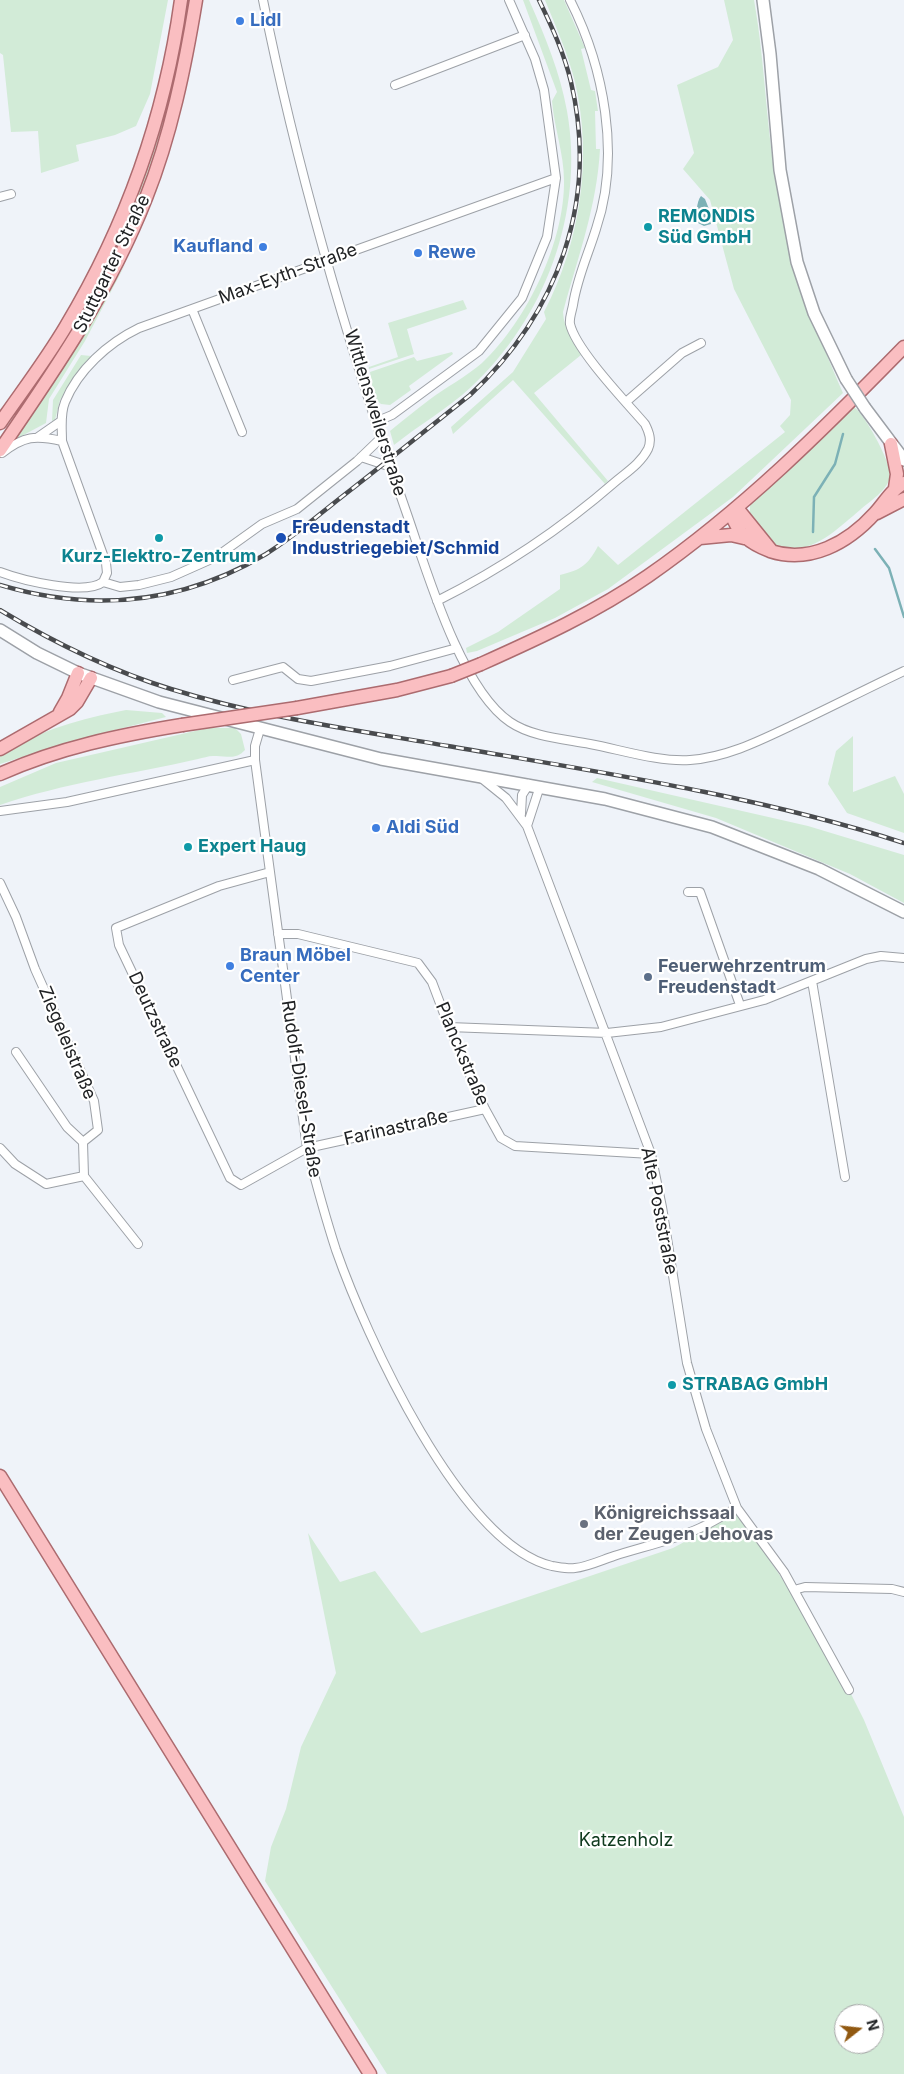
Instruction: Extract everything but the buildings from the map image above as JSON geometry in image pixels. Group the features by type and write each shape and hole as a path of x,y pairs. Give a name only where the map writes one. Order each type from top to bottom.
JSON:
{"main road":[{"name":"Stuttgarter Straße","path":"0,423 73,314 109,247 151,139 168,74 181,0"},
{"name":"Stuttgarter Straße","path":"0,452 74,341 101,295 146,198 166,139 185,66 196,0"},
{"path":"0,774 49,756 108,739 397,690 451,676 558,629 648,577 700,538 734,510 826,426 904,347"},
{"path":"875,514 899,485 892,444"},
{"path":"700,538 731,535 744,538 772,551 790,556 810,555 831,547 875,514 904,500"},
{"path":"734,510 744,538"},
{"path":"734,510 772,551"},
{"path":"57,716 68,698 78,673"},
{"path":"0,749 57,716 77,702 91,678"},
{"path":"0,1476 370,2074"}],"street":[{"name":"Wittlensweilerstraße","path":"263,0 276,65 327,259 375,422 437,601 457,648 491,706 511,723 538,734 688,760 717,756 748,746 904,671"},
{"path":"375,422 392,415 479,351 522,298 547,237 556,178 544,90 535,59 509,0"},
{"path":"437,601 496,570 576,514 641,459 649,448 650,437 645,424 577,340 570,322 577,280 597,227 606,183 607,142 604,96 595,60 581,22 570,0"},
{"path":"763,0 771,62 780,170 797,262 814,314 846,379 904,460"},
{"path":"396,84 525,35"},
{"name":"Max-Eyth-Straße","path":"103,582 107,573 106,563 62,441 61,421 65,402 76,382 93,361 110,346 139,328 556,178"},
{"path":"0,197 11,194"},
{"path":"192,309 242,432"},
{"path":"626,402 682,353 701,344"},
{"path":"0,452 19,440 38,436 61,421"},
{"path":"38,436 62,441"},
{"path":"0,572 41,583 75,587 92,587 103,582 120,587 139,585 171,577 216,556 262,524 297,509 361,457 381,438"},
{"path":"361,457 391,467"},
{"path":"0,630 38,653 78,673 159,702 382,760 534,785 605,799 712,827 819,869 904,912"},
{"path":"233,680 283,667 298,679 311,681 390,666 457,648"},
{"name":"Rudolf-Diesel-Straße","path":"260,729 255,746 255,760 307,1148 321,1205 354,1297 386,1366 414,1419 449,1474 479,1515 504,1539 526,1555 551,1566 574,1568 699,1528 737,1508"},
{"path":"0,811 67,802 255,760"},
{"name":"Alte Poststraße","path":"478,776 506,798 521,814 527,826 607,1033 651,1154 662,1207 686,1363 706,1429 737,1508 784,1572 849,1690"},
{"path":"521,814 522,795 534,785"},
{"path":"527,826 534,785"},
{"name":"Deutzstraße","path":"270,872 219,886 116,928 119,945 230,1178 241,1185 307,1148"},
{"name":"Ziegeleistraße","path":"0,883 16,917 35,969 94,1101 98,1130 83,1142"},
{"path":"688,892 700,892 740,1005"},
{"name":"Planckstraße","path":"278,934 298,934 418,963 432,982 449,1028 485,1109 501,1138 515,1146 651,1154"},
{"path":"449,1028 607,1033 662,1028 740,1005 764,1000 866,960 881,956 904,958"},
{"path":"812,981 845,1177"},
{"path":"16,1052 67,1127 83,1142 84,1176 138,1244"},
{"name":"Farinastraße","path":"307,1148 485,1109"},
{"path":"0,1148 15,1164 46,1184 84,1176"},
{"path":"794,1590 805,1587 904,1592"}],"green space":[{"path":"0,0 168,0 150,94 136,126 115,135 76,145 79,161 41,173 38,131 11,132 3,55 0,53"},
{"path":"187,0 191,0 178,73 167,121 144,191 112,260 76,327 6,435 4,433 62,341 164,110 177,61"},
{"path":"201,0 203,0 199,25 189,73 171,146 156,193 155,188"},
{"path":"523,0 529,0 546,41 556,68 567,111 571,149 570,187 564,225 553,262 538,297 519,330 496,360 461,396 394,445 390,431 429,400 482,363 514,325 540,279 558,228 563,204 564,180 552,101 557,92"},
{"path":"545,0 564,0 585,48 581,49 591,90 595,91 598,111 595,111 596,149 600,149 591,211 563,312 567,330 581,355 534,393 608,481 605,484 513,380 453,434 451,427 513,372 546,319 544,312 567,258 574,229 580,200 583,170 580,111 569,61"},
{"path":"724,0 754,0 775,178 785,228 806,300 843,393 733,497 608,589 555,618 477,651 467,653 466,648 498,632 560,589 560,575 583,566 591,558 598,546 618,565 785,432 780,426 790,415 791,400 734,289 710,200 683,169 694,153 677,85 718,67 733,40"},
{"path":"126,263 85,341 49,399 46,423 16,439 69,359"},
{"path":"463,300 467,309 407,329 414,354 369,369 369,367 398,357 388,323"},
{"path":"452,352 453,354 409,386 411,390 390,405 381,404 374,398 370,372 414,357 417,361"},
{"path":"81,355 91,356 60,400 55,420 52,421 53,400"},
{"path":"854,407 859,411 871,429 883,451 890,471 890,477 885,487 878,495 822,540 800,548 788,548 772,543 750,518 750,503"},
{"path":"126,710 162,713 166,717 76,740 0,764 0,753 31,738 77,721"},
{"path":"208,728 235,728 241,734 245,750 238,755 230,757 207,757 173,764 73,785 0,805 0,787 56,763"},
{"path":"853,736 853,792 895,776 904,794 904,833 847,813 828,784 836,751"},
{"path":"597,778 808,826 904,855 904,903 850,874 716,818 592,782"},
{"name":"Katzenholz","path":"738,1513 785,1583 849,1690 864,1720 904,1817 904,2074 387,2074 265,1881 271,1847 286,1809 301,1747 336,1673 308,1533 340,1582 375,1571 421,1633 673,1548"}],"water":[{"path":"701,196 705,199 713,219 711,224 704,226 698,223 697,217 697,205"}],"waterway":[{"path":"813,532 814,497 835,464 843,434"},
{"path":"875,549 889,568 904,617"}],"railway":[{"path":"0,585 35,594 69,599 103,601 137,599 170,593 202,584 234,571 266,554 303,528 470,395 501,363 527,328 548,291 564,252 575,212 579,170 578,126 571,82 561,50 539,0"},
{"path":"0,610 105,665 149,682 205,699 308,722 678,787 849,826 904,843"}],"place":[{"name":"Lidl","path":"240,21"},
{"name":"REMONDIS Süd GmbH","path":"648,227"},
{"name":"Kaufland","path":"263,247"},
{"name":"Rewe","path":"418,253"},
{"name":"Kurz-Elektro-Zentrum","path":"159,538"},
{"name":"Freudenstadt Industriegebiet/Schmid","path":"281,538"},
{"name":"Aldi Süd","path":"376,828"},
{"name":"Expert Haug","path":"188,847"},
{"name":"Braun Möbel Center","path":"230,966"},
{"name":"Feuerwehrzentrum Freudenstadt","path":"648,977"},
{"name":"STRABAG GmbH","path":"672,1385"},
{"name":"Königreichssaal der Zeugen Jehovas","path":"584,1524"}]}
